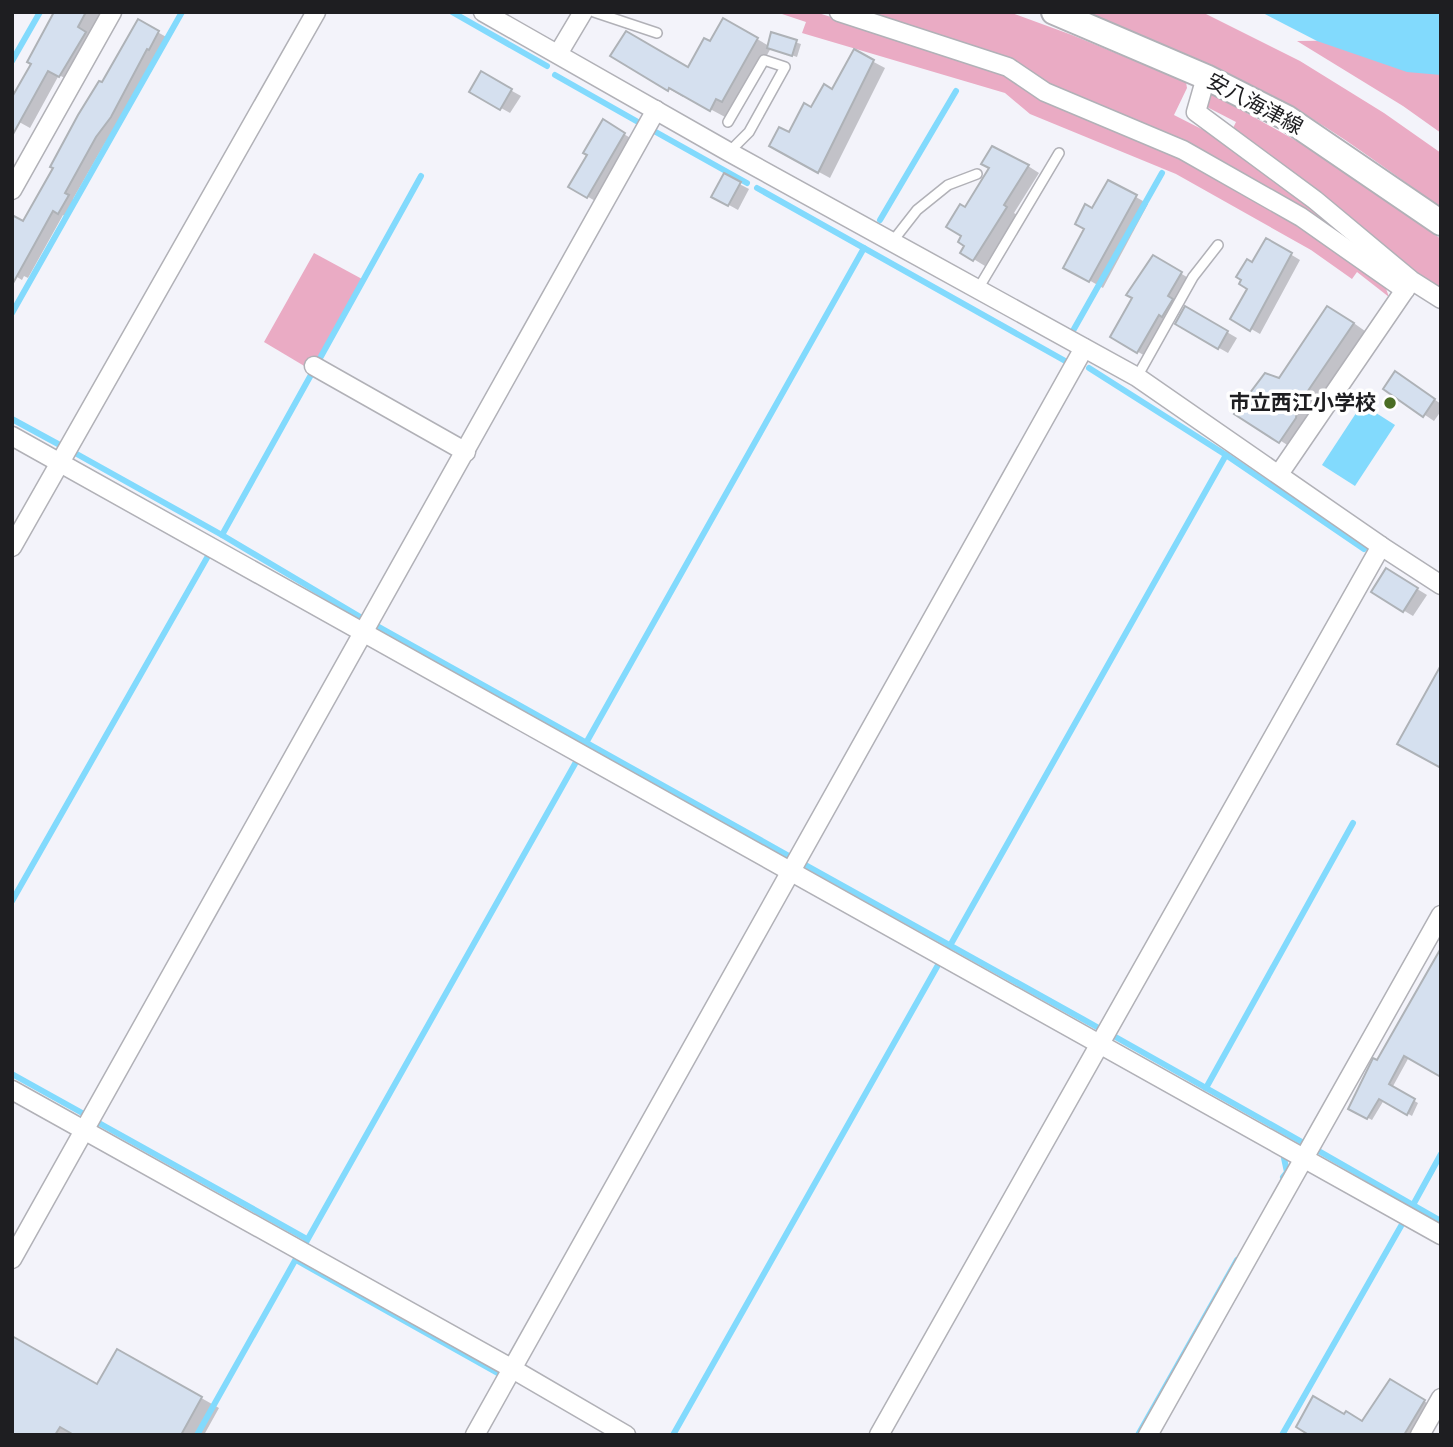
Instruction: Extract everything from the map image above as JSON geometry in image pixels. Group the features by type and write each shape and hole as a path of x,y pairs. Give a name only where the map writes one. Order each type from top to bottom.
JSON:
{"main road":[{"name":"安八海津線","path":"1054,12 1206,77 1286,118 1441,223"}],"street":[{"path":"12,191 112,12"},
{"path":"12,547 316,12"},
{"path":"483,12 729,152 1137,377 1441,585"},
{"path":"558,54 583,12"},
{"path":"839,12 1008,67 1045,92 1183,150 1301,217 1408,285 1441,299"},
{"path":"1206,77 1196,112 1315,200 1408,285"},
{"path":"12,1259 656,110"},
{"path":"1279,474 1408,285"},
{"path":"475,1435 1084,348"},
{"path":"314,366 466,452"},
{"path":"12,436 1441,1235"},
{"path":"879,1435 1381,546"},
{"path":"1148,1435 1441,915"},
{"path":"12,1090 626,1435"},
{"path":"1420,1435 1441,1398"}],"lane":[{"path":"594,12 657,33"},
{"path":"728,122 764,60 785,67 749,132 729,152"},
{"path":"978,289 1059,153"},
{"path":"892,242 917,210 948,185 977,174"},
{"path":"1137,377 1193,277 1218,245"}],"shaded area":[{"path":"776,12 815,12 972,61 1007,77 1033,94 1179,154 1296,221 1384,283 1389,297 1357,272 1352,279 1311,250 1176,174 1030,114 1005,93 802,33 806,22"},
{"path":"853,12 1009,12 1186,82 1187,88 1174,115 1227,142 1304,200 1346,236 1344,239 1186,146"},
{"path":"1082,12 1202,12 1300,61 1384,113 1441,153 1441,208 1346,140 1286,103 1211,66"},
{"path":"1376,40 1441,54 1441,133 1403,106 1297,41"},
{"path":"1211,93 1318,153 1441,239 1441,294 1231,132 1236,122 1205,106"},
{"path":"314,253 362,279 311,370 264,342"}],"water":[{"path":"1261,12 1441,12 1441,75 1407,72 1317,41"},
{"path":"1362,404 1395,425 1355,486 1322,465"}],"building":[{"path":"54,12 86,12 78,27 86,32 59,77 48,71 12,136 12,97 31,64 27,62"},
{"path":"723,18 758,38 722,102 716,99 710,111 669,88 668,91 610,56 626,31 688,67 704,38 710,41"},
{"path":"138,19 159,31 65,193 69,195 58,214 53,211 12,285 12,215 23,221 53,168 50,167 78,115 99,81 102,82"},
{"path":"771,32 797,40 792,56 767,48"},
{"path":"854,49 874,60 818,173 769,146 779,127 789,132 804,103 811,107 824,84 832,89"},
{"path":"481,71 512,89 500,110 469,92"},
{"path":"603,119 625,133 587,198 568,187 587,155 583,153"},
{"path":"992,146 1029,165 1004,205 1007,207 973,261 960,253 964,246 958,242 961,236 946,227 960,204 965,207 989,168 981,164"},
{"path":"724,173 741,182 728,206 711,197"},
{"path":"1108,180 1137,195 1089,282 1063,268 1084,229 1075,224 1085,204 1092,208"},
{"path":"1266,238 1292,253 1250,331 1230,319 1247,289 1239,284 1241,280 1236,277 1247,259 1252,262"},
{"path":"1153,255 1182,272 1168,296 1173,299 1162,317 1159,315 1137,353 1110,337 1132,298 1126,295"},
{"path":"1185,306 1228,331 1218,349 1175,324"},
{"path":"1327,306 1354,323 1297,407 1296,418 1279,443 1234,414 1265,373 1279,378"},
{"path":"1395,371 1435,399 1423,417 1383,389"},
{"path":"1386,568 1418,588 1403,612 1371,592"},
{"path":"1441,665 1441,768 1397,744"},
{"path":"1441,948 1441,1077 1404,1056 1389,1084 1415,1099 1407,1115 1379,1099 1367,1119 1348,1109 1373,1058 1377,1060"},
{"path":"12,1336 97,1384 117,1349 202,1397 181,1435 74,1435 60,1427 55,1435 12,1435"},
{"path":"1390,1379 1425,1400 1404,1435 1309,1435 1296,1427 1313,1396 1362,1421"}],"waterway":[{"path":"12,61 40,12"},
{"path":"12,313 182,12"},
{"path":"452,12 547,66"},
{"path":"555,75 638,122"},
{"path":"880,220 956,91"},
{"path":"654,131 747,183"},
{"path":"1074,329 1162,173"},
{"path":"319,360 421,176"},
{"path":"757,188 1067,362"},
{"path":"586,743 864,248"},
{"path":"1089,368 1226,455 1364,549"},
{"path":"222,535 312,373"},
{"path":"12,419 58,444"},
{"path":"75,453 222,535 362,618"},
{"path":"947,951 1226,455"},
{"path":"12,901 208,556"},
{"path":"379,627 789,856"},
{"path":"305,1244 576,762"},
{"path":"1206,1088 1353,823"},
{"path":"802,863 1097,1027"},
{"path":"673,1435 938,965"},
{"path":"1112,1035 1302,1142"},
{"path":"12,1074 84,1114"},
{"path":"99,1123 307,1239"},
{"path":"1317,1150 1441,1221"},
{"path":"1413,1205 1441,1154"},
{"path":"1283,1177 1287,1172 1284,1158"},
{"path":"1282,1435 1401,1226"},
{"path":"197,1435 297,1257"},
{"path":"296,1260 501,1375"},
{"path":"1138,1435 1237,1260"}],"place":[{"name":"市立西江小学校","path":"1390,403"}]}
